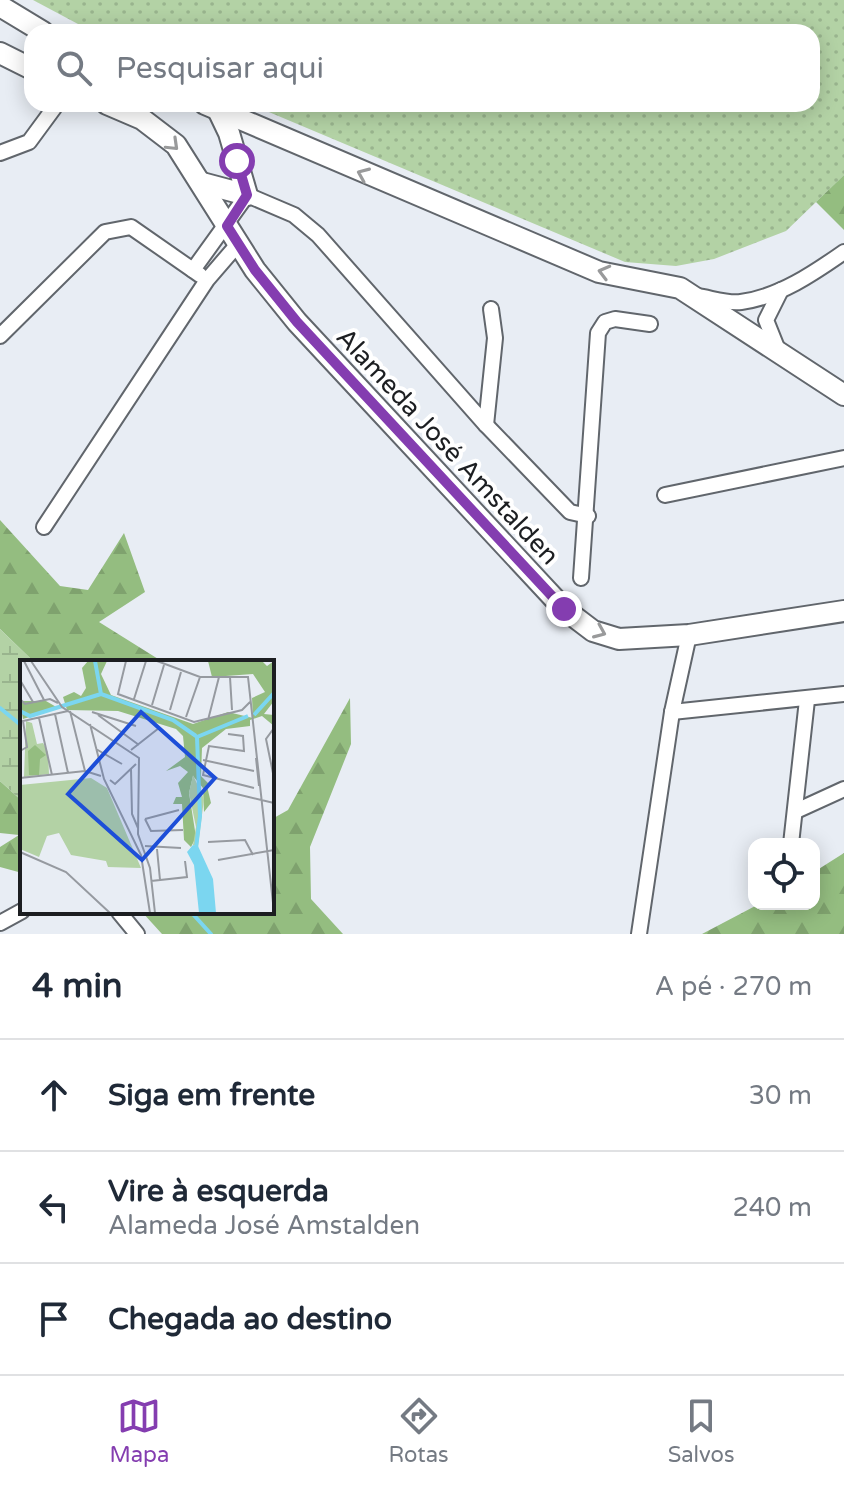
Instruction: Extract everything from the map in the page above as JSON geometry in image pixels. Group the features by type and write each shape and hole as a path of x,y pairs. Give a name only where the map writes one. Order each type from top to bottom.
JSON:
{"street":[{"path":"0,6 30,24"},
{"path":"0,53 24,65"},
{"path":"0,153 29,142 51,112"},
{"name":"Alameda José Amstalden","path":"126,112 142,119 176,145 238,244 297,322 564,609 593,631 619,639 689,635 844,611"},
{"path":"193,270 247,195 229,133 215,112"},
{"path":"224,112 599,272 740,303 782,290 844,252"},
{"path":"202,183 247,195 294,215 318,235 486,425 570,512 588,516"},
{"path":"0,336 105,232 131,227 207,280"},
{"path":"44,527 207,280 238,244"},
{"path":"778,350 766,320 782,290"},
{"path":"688,292 844,395"},
{"path":"486,425 495,338 491,309"},
{"path":"581,578 588,516 598,333 605,322 615,319 650,324"},
{"path":"665,495 844,458"},
{"path":"639,934 672,712 689,635"},
{"path":"672,712 844,694"},
{"path":"792,838 807,700"},
{"path":"796,811 844,789"},
{"path":"0,923 20,912"},
{"path":"121,914 137,934"}],"green space":[{"path":"33,0 844,0 844,175 786,231 714,259 676,266 625,262 269,112 820,112 820,24 78,24"},
{"path":"844,175 844,230 816,202"},
{"path":"0,520 60,586 88,590 124,533 145,592 99,622 160,660 32,660 0,629"},
{"path":"0,629 32,660 20,660 20,799 0,781"},
{"path":"350,698 351,744 310,847 311,899 343,934 162,934 144,914 274,914 274,818 288,810"},
{"path":"0,781 20,799 20,872 0,867 0,847 19,835 0,833"},
{"path":"844,853 844,934 702,934 748,910 820,910 820,868"}],"waterway":[{"path":"0,708 20,724"},
{"path":"193,914 211,934"}],"route":[{"path":"237,161 247,195 227,226 255,270 297,322 564,609"}]}
